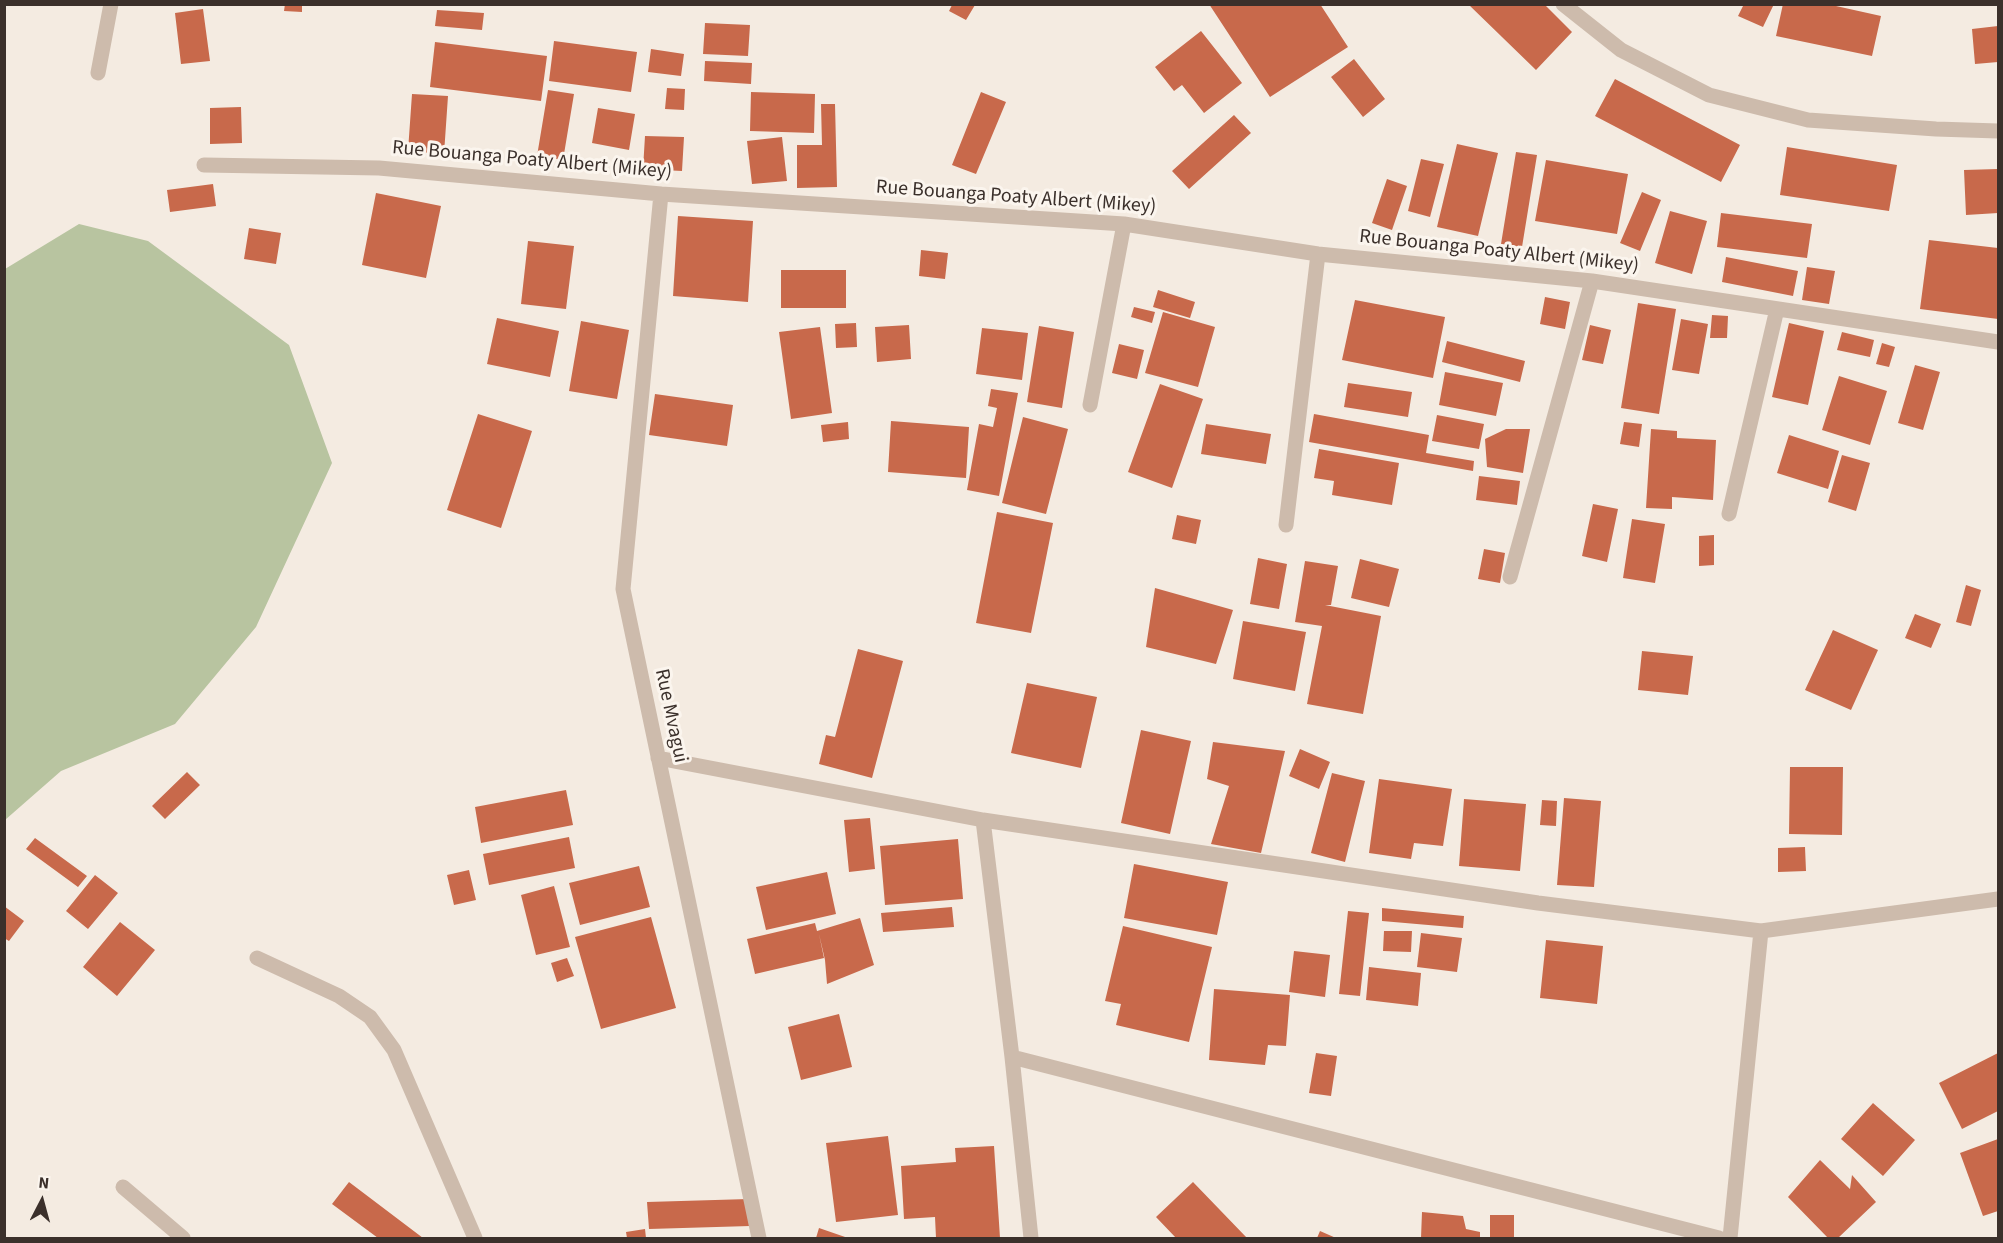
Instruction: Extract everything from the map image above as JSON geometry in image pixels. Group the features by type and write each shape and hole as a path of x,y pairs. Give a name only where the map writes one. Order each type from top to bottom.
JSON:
{"street":[{"path":"98,73 111,4"},
{"path":"1563,4 1621,50 1709,95 1808,120 1998,131"},
{"name":"Rue Bouanga Poaty Albert (Mikey)","path":"204,165 380,168 662,194 1125,224 1318,254 1592,281 1998,342"},
{"name":"Rue Mvagui","path":"662,194 623,590 759,1239"},
{"path":"1090,405 1125,224"},
{"path":"1286,525 1318,254"},
{"path":"1510,577 1592,281"},
{"path":"1729,514 1777,309"},
{"path":"658,758 983,820 1538,903 1761,931 1998,899"},
{"path":"983,820 1032,1239"},
{"path":"1730,1239 1761,931"},
{"path":"256,958 339,996 370,1017 394,1050 475,1239"},
{"path":"1012,1057 1719,1239"},
{"path":"123,1187 183,1239"}],"green space":[{"path":"79,224 148,241 289,345 332,463 256,627 175,724 61,771 5,820 5,269"}],"building":[{"path":"285,4 302,4 302,12 284,11"},
{"path":"1209,4 1320,4 1348,47 1270,97"},
{"path":"1468,4 1544,4 1572,32 1536,70"},
{"path":"1744,4 1774,4 1763,27 1738,16"},
{"path":"1783,4 1827,4 1881,16 1872,56 1776,36"},
{"path":"952,5 975,5 966,20 949,11"},
{"path":"203,9 210,61 181,64 175,13"},
{"path":"437,10 484,13 482,30 435,26"},
{"path":"705,23 750,25 748,56 703,54"},
{"path":"1998,26 1998,62 1975,64 1972,29"},
{"path":"1201,31 1242,83 1204,113 1182,85 1174,91 1155,67"},
{"path":"554,41 637,52 631,92 549,81"},
{"path":"435,42 547,56 541,101 430,87"},
{"path":"651,49 684,54 681,76 648,72"},
{"path":"1354,59 1385,99 1363,117 1331,77"},
{"path":"705,61 752,63 751,84 704,81"},
{"path":"1615,79 1740,145 1721,182 1595,116"},
{"path":"667,88 685,89 684,110 665,109"},
{"path":"548,90 574,94 563,160 537,156"},
{"path":"751,92 815,94 814,133 750,131"},
{"path":"981,92 1006,102 976,174 952,165"},
{"path":"412,94 448,96 444,154 408,151"},
{"path":"821,104 835,104 837,187 797,188 797,145 822,145"},
{"path":"241,107 242,143 210,144 210,108"},
{"path":"598,108 635,114 629,150 592,143"},
{"path":"1234,115 1251,133 1189,189 1172,171"},
{"path":"645,136 684,137 682,171 643,169"},
{"path":"782,137 787,181 752,184 747,141"},
{"path":"1457,144 1498,153 1478,236 1437,227"},
{"path":"1787,147 1897,165 1889,211 1780,195"},
{"path":"1516,152 1537,155 1522,247 1501,244"},
{"path":"1421,159 1444,164 1430,217 1408,211"},
{"path":"1546,160 1628,174 1617,234 1535,221"},
{"path":"1998,169 1998,213 1966,215 1964,170"},
{"path":"1387,179 1407,186 1392,230 1372,223"},
{"path":"213,184 216,206 170,212 167,190"},
{"path":"1642,192 1661,200 1640,251 1620,243"},
{"path":"376,193 441,206 426,278 362,265"},
{"path":"1670,211 1707,221 1692,274 1655,263"},
{"path":"1721,213 1812,224 1807,258 1717,247"},
{"path":"678,216 753,221 748,302 673,296"},
{"path":"249,228 281,233 276,264 244,259"},
{"path":"1929,240 1998,248 1998,319 1920,309"},
{"path":"528,241 574,246 566,309 521,304"},
{"path":"921,250 948,253 945,279 919,276"},
{"path":"1726,257 1798,271 1793,296 1722,282"},
{"path":"1807,267 1835,271 1829,304 1802,300"},
{"path":"781,270 846,270 846,308 781,308"},
{"path":"1158,290 1195,302 1190,318 1153,307"},
{"path":"1545,297 1570,302 1565,329 1540,324"},
{"path":"1355,300 1445,317 1433,378 1342,360"},
{"path":"1638,303 1676,309 1659,414 1621,408"},
{"path":"1134,307 1155,312 1152,323 1131,317"},
{"path":"1163,312 1215,327 1198,387 1145,373"},
{"path":"1712,315 1728,316 1727,338 1710,338"},
{"path":"497,318 559,331 550,377 487,364"},
{"path":"1681,319 1708,324 1699,374 1672,370"},
{"path":"581,321 629,330 617,399 569,391"},
{"path":"856,323 857,347 836,348 835,324"},
{"path":"1789,323 1824,331 1808,405 1772,397"},
{"path":"909,325 911,359 877,362 875,327"},
{"path":"1590,325 1611,330 1603,364 1582,360"},
{"path":"1039,326 1074,332 1062,408 1027,402"},
{"path":"820,327 832,413 791,419 779,332"},
{"path":"982,328 1028,333 1022,380 976,374"},
{"path":"1842,332 1874,340 1870,357 1837,350"},
{"path":"1447,341 1525,361 1520,382 1442,362"},
{"path":"1882,343 1895,347 1889,367 1876,364"},
{"path":"1119,344 1144,350 1137,379 1112,373"},
{"path":"1915,365 1940,372 1923,430 1898,423"},
{"path":"1445,372 1503,383 1496,416 1439,405"},
{"path":"1839,376 1887,391 1870,445 1822,430"},
{"path":"1348,383 1412,392 1408,417 1344,407"},
{"path":"1160,384 1203,399 1172,488 1128,472"},
{"path":"991,389 1018,393 999,496 967,490 979,424 993,427 997,408 988,406"},
{"path":"655,394 733,405 727,446 649,435"},
{"path":"478,414 532,431 501,528 447,510"},
{"path":"1314,414 1429,435 1426,453 1474,461 1473,471 1309,442"},
{"path":"1437,415 1484,424 1479,449 1432,441"},
{"path":"1023,417 1068,429 1046,514 1002,503"},
{"path":"891,421 969,427 966,478 888,472"},
{"path":"848,422 849,439 823,442 821,425"},
{"path":"1624,422 1642,424 1639,447 1620,444"},
{"path":"1206,424 1271,434 1266,464 1201,454"},
{"path":"1506,429 1530,429 1523,473 1487,467 1485,439"},
{"path":"1651,429 1677,431 1677,438 1716,440 1713,500 1672,497 1672,509 1646,508"},
{"path":"1789,435 1839,451 1828,489 1777,473"},
{"path":"1319,449 1399,463 1392,505 1332,495 1334,481 1314,478"},
{"path":"1842,455 1870,463 1856,511 1828,502"},
{"path":"1479,476 1520,481 1517,505 1476,500"},
{"path":"1593,504 1618,509 1607,562 1582,556"},
{"path":"997,512 1053,523 1031,633 976,623"},
{"path":"1177,515 1201,520 1196,544 1172,539"},
{"path":"1632,519 1665,524 1655,583 1623,578"},
{"path":"1714,535 1714,565 1699,566 1699,536"},
{"path":"1484,549 1505,553 1500,583 1478,579"},
{"path":"1258,558 1287,564 1279,609 1250,604"},
{"path":"1360,559 1399,569 1389,607 1351,598"},
{"path":"1305,561 1338,566 1331,605 1325,605 1381,616 1363,714 1307,704 1322,626 1295,622"},
{"path":"1966,585 1981,590 1971,626 1956,622"},
{"path":"1155,588 1233,610 1216,664 1146,647"},
{"path":"1915,614 1941,624 1931,648 1905,638"},
{"path":"1243,621 1306,632 1295,691 1233,679"},
{"path":"1833,630 1878,650 1851,710 1805,690"},
{"path":"858,649 903,661 872,778 819,764 826,735 835,737"},
{"path":"1642,651 1693,656 1688,695 1638,690"},
{"path":"1027,683 1097,697 1081,768 1011,753"},
{"path":"1141,730 1191,741 1170,834 1121,823"},
{"path":"1213,742 1285,751 1261,853 1211,844 1229,786 1207,779"},
{"path":"1300,749 1330,762 1319,789 1289,776"},
{"path":"1790,767 1843,767 1842,835 1789,834"},
{"path":"187,772 200,785 165,819 152,806"},
{"path":"1332,773 1365,781 1345,862 1311,853"},
{"path":"1379,779 1452,789 1443,846 1414,843 1411,859 1369,853"},
{"path":"566,790 573,825 481,843 475,807"},
{"path":"1564,798 1601,801 1594,887 1557,885"},
{"path":"1464,799 1526,804 1520,871 1459,866"},
{"path":"1542,800 1557,801 1556,826 1540,825"},
{"path":"870,818 875,869 849,872 844,820"},
{"path":"569,837 575,868 489,885 483,854"},
{"path":"35,838 87,876 78,887 26,849"},
{"path":"958,839 963,899 885,905 880,846"},
{"path":"1805,847 1806,871 1778,872 1778,848"},
{"path":"1134,864 1228,882 1217,935 1124,918"},
{"path":"639,866 650,907 580,925 569,883"},
{"path":"469,870 476,900 454,905 447,875"},
{"path":"827,872 836,914 766,930 756,887"},
{"path":"95,875 118,893 88,929 66,911"},
{"path":"554,886 570,947 536,955 521,895"},
{"path":"4,906 24,921 9,941 4,938"},
{"path":"952,907 954,927 883,932 881,913"},
{"path":"1382,908 1464,916 1463,928 1382,921"},
{"path":"1348,911 1369,913 1360,996 1339,994"},
{"path":"651,917 676,1008 601,1029 575,937"},
{"path":"860,918 874,965 827,984 825,960 819,934 824,958 755,974 747,939 815,923 817,931"},
{"path":"120,922 155,950 117,996 83,967"},
{"path":"1123,926 1212,947 1189,1042 1116,1025 1121,1004 1105,1001"},
{"path":"1384,931 1412,931 1411,952 1383,951"},
{"path":"1421,933 1462,938 1457,972 1417,967"},
{"path":"1546,940 1603,946 1597,1004 1540,998"},
{"path":"1294,951 1330,955 1325,997 1289,992"},
{"path":"567,958 574,976 557,982 551,963"},
{"path":"1369,967 1421,973 1418,1006 1366,1000"},
{"path":"1214,989 1290,995 1286,1046 1268,1045 1265,1065 1209,1060"},
{"path":"839,1014 852,1067 801,1080 788,1027"},
{"path":"1316,1053 1337,1056 1331,1096 1309,1093"},
{"path":"1998,1053 1998,1111 1962,1129 1939,1083"},
{"path":"1873,1103 1915,1140 1883,1176 1841,1139"},
{"path":"888,1136 898,1215 836,1222 826,1143"},
{"path":"1998,1139 1998,1211 1983,1216 1960,1153"},
{"path":"994,1146 1000,1238 936,1238 935,1217 904,1219 901,1166 956,1162 955,1148"},
{"path":"1820,1160 1850,1189 1852,1175 1876,1202 1838,1238 1828,1238 1788,1197"},
{"path":"349,1182 423,1238 378,1238 332,1204"},
{"path":"1193,1182 1247,1238 1176,1238 1156,1217"},
{"path":"749,1199 750,1226 649,1229 647,1202"},
{"path":"1422,1212 1463,1216 1466,1229 1480,1232 1480,1238 1421,1238"},
{"path":"1490,1215 1514,1215 1514,1238 1490,1238"},
{"path":"819,1228 848,1238 816,1238"},
{"path":"645,1229 646,1238 627,1238 626,1232"},
{"path":"1320,1231 1336,1238 1317,1238"}]}
